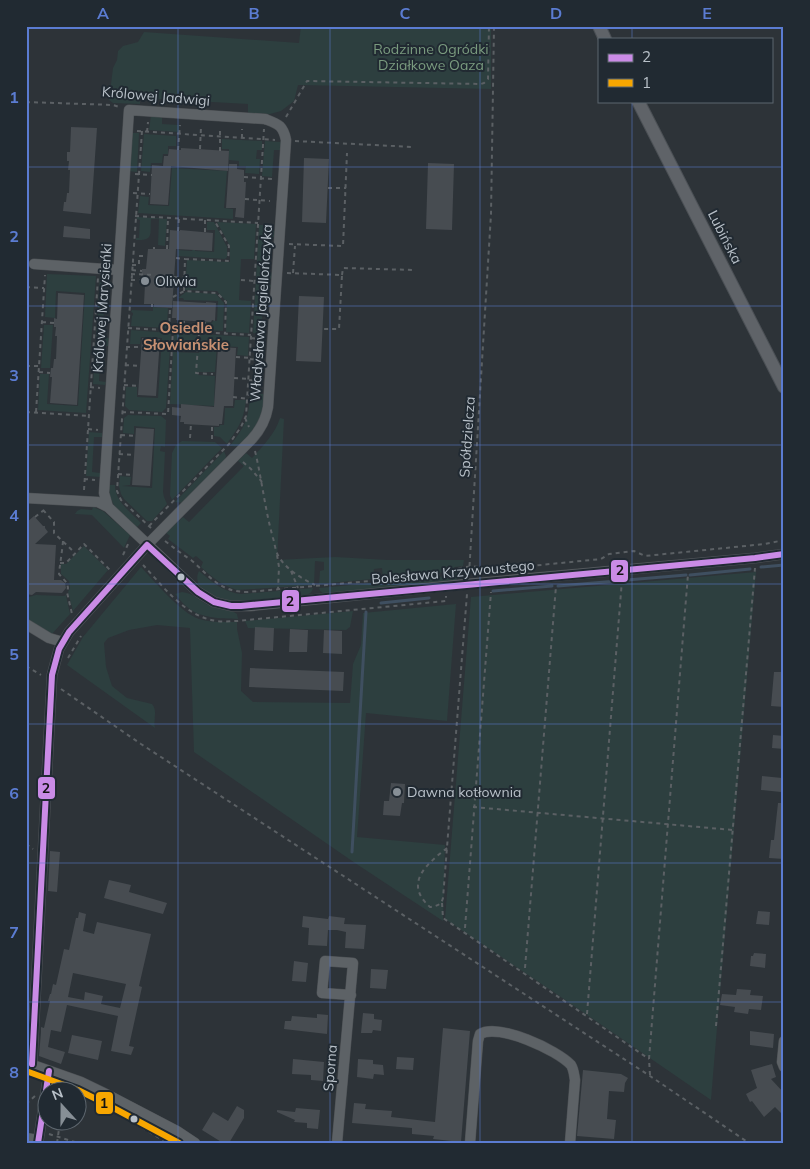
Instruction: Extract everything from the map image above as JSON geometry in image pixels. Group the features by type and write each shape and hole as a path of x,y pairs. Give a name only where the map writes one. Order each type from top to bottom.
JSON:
{"main road":[{"path":"599,26 605,38"},
{"name":"Lubińska","path":"639,102 784,387"}],"street":[{"name":"Królowej Jadwigi","path":"129,110 265,119 281,126"},
{"name":"Królowej Marysieńki","path":"108,506 104,487 129,110"},
{"name":"Władysława Jagiellończyka","path":"29,1063 52,675 59,649 69,632 147,544 252,439 264,422 268,407 286,140 285,132 281,126"},
{"path":"34,264 118,270"},
{"path":"26,498 98,502 108,506"},
{"name":"Bolesława Krzywoustego","path":"108,506 198,592 214,602 231,606 250,606 784,554"},
{"path":"26,624 49,638 63,642"},
{"name":"Sporna","path":"336,1143 351,995"},
{"path":"470,1143 478,1042 480,1034 492,1031 521,1036 549,1050 571,1066 575,1080 570,1143"},
{"path":"784,1041 782,1062 784,1067"},
{"path":"29,1063 81,1082 177,1131 195,1143"},
{"path":"26,1138 39,1138 49,1071"}],"path":[{"path":"281,126 307,81 484,83 488,79 489,26"},
{"name":"Spółdzielcza","path":"442,903 468,584 492,214 494,26"},
{"name":"Królowej Jadwigi","path":"26,102 113,105 129,110"},
{"path":"178,150 180,125"},
{"path":"200,149 202,126"},
{"path":"220,128 220,151"},
{"path":"242,129 242,138"},
{"path":"149,526 228,444 241,427 245,418 248,399 260,178 264,139 142,132 117,491 121,500 153,531"},
{"path":"286,140 413,147"},
{"path":"279,244 343,246 347,153"},
{"path":"139,174 152,175"},
{"path":"244,177 272,179"},
{"path":"328,188 346,188"},
{"path":"137,193 150,194"},
{"path":"245,200 270,202"},
{"path":"136,216 258,223"},
{"path":"167,249 168,218"},
{"path":"178,231 179,218"},
{"path":"205,220 205,232"},
{"path":"176,258 228,260 229,246 214,220"},
{"path":"293,273 295,244"},
{"path":"132,265 139,265 139,256 143,256"},
{"path":"184,291 185,259"},
{"path":"322,329 339,329 343,268 414,270"},
{"path":"36,412 46,270"},
{"path":"132,270 142,271"},
{"path":"277,272 342,275"},
{"path":"83,496 99,274"},
{"path":"131,274 155,276"},
{"path":"174,277 184,278"},
{"path":"131,280 142,280"},
{"path":"241,280 254,281"},
{"path":"26,287 44,288"},
{"path":"173,297 184,291 217,293 226,302 224,333"},
{"path":"169,330 170,308"},
{"path":"183,331 184,321"},
{"path":"42,322 54,323"},
{"path":"204,332 205,322"},
{"path":"128,328 224,333 261,339"},
{"path":"122,412 168,414 173,330"},
{"path":"199,332 196,373 213,374"},
{"path":"126,346 141,347"},
{"path":"236,357 260,360"},
{"path":"125,365 140,366"},
{"path":"26,366 39,366"},
{"path":"38,372 50,373"},
{"path":"234,378 259,381"},
{"path":"124,385 139,386"},
{"path":"233,398 248,399"},
{"path":"26,412 88,416"},
{"path":"245,418 263,484 269,524 279,566 278,590"},
{"path":"190,438 191,424"},
{"path":"212,426 212,439"},
{"path":"121,435 135,436"},
{"path":"119,454 134,455"},
{"path":"235,456 251,469 263,484"},
{"path":"118,474 133,475"},
{"path":"84,479 99,480"},
{"path":"35,517 42,511 54,522 54,533 75,553"},
{"path":"122,556 131,537"},
{"path":"161,538 216,583 224,588 239,592 447,574 457,568 482,566 490,570 601,559 609,554 634,551 645,556 765,544 784,540"},
{"path":"62,541 59,574 68,583 67,592 72,614"},
{"path":"60,563 66,563 84,544 110,570"},
{"path":"276,553 290,569 301,578 316,586"},
{"path":"716,1026 755,558"},
{"path":"141,563 182,606 199,616 217,621 237,621 446,601"},
{"path":"650,1076 649,1059 689,564"},
{"path":"290,569 298,588"},
{"path":"588,1014 622,570"},
{"path":"525,968 556,576"},
{"path":"464,928 491,582"},
{"path":"26,666 44,676 141,744 650,1076 749,1143"},
{"path":"474,807 733,830"},
{"path":"447,848 430,862 421,874 418,884 420,895 426,903 430,907 442,903 443,918 649,1059"},
{"path":"26,1104 38,1093"},
{"path":"88,1099 107,1107 168,1143"},
{"path":"56,1143 59,1132"},
{"path":"39,1138 58,1136 78,1143"}],"green space":[{"name":"Rodzinne Ogródki Działkowe Oaza","path":"301,26 491,26 491,89 298,85 294,101 281,111 270,114 248,113 248,104 140,98 140,104 113,103 109,100 113,68 117,60 118,51 123,46 138,42 144,32 299,43"},
{"path":"151,115 162,116 162,124 179,125 179,132 149,130"},
{"path":"131,133 139,133 137,172 128,171"},
{"path":"144,134 176,136 176,146 168,146 168,154 163,154 162,163 151,163 150,172 141,171"},
{"path":"222,139 262,141 262,150 257,150 256,159 260,159 259,174 245,173 246,166 239,166 239,161 229,160 229,149 222,149"},
{"path":"265,141 281,142 281,150 274,150 272,177 262,176"},
{"path":"172,168 227,171 224,208 233,209 233,219 138,213 140,196 149,197 148,205 169,206"},
{"path":"137,217 167,219 165,246 158,245 159,219 151,219 151,232 148,238 136,240 136,238 139,238 140,220"},
{"path":"207,222 214,222 227,247 227,257 225,259 178,256 178,250 192,251 195,249 195,251 214,252 215,230 207,230"},
{"path":"217,222 256,224 254,259 241,259 239,300 251,301 249,333 226,332 227,300 217,291 185,290 187,260 230,262 230,246"},
{"path":"259,225 269,225 275,232 275,237 268,237 266,272 273,273 273,279 265,279 264,284 272,285 272,287 264,287 261,334 253,333"},
{"path":"47,274 96,276 86,413 38,410 40,374 49,374 47,404 78,406 85,293 56,291 55,318 45,317"},
{"path":"100,276 105,277 109,282 109,285 106,285 102,337 109,338 108,346 101,346 99,381 106,382 105,385 93,384"},
{"path":"186,292 216,294 224,303 223,331 206,329 206,322 212,323 217,321 218,301 184,300 183,298 178,298"},
{"path":"153,307 168,308 167,328 131,326 132,310 153,311"},
{"path":"44,325 53,325 50,368 41,368"},
{"path":"131,330 171,333 166,408 162,412 129,410 125,406 126,387 137,387 137,397 158,398 162,338 141,337 140,344 130,344"},
{"path":"174,333 197,334 196,346 193,346 188,351 179,350 176,345 173,345"},
{"path":"200,334 249,337 248,356 237,355 238,347 217,346 215,372 198,372 198,375 215,376 214,406 170,404 173,352 199,353"},
{"path":"265,394 265,406 258,423 251,435 242,444 230,446 245,423 250,396"},
{"path":"235,400 246,400 244,413 227,444 220,437 214,436 214,427 224,425 225,408 234,408"},
{"path":"128,415 161,416 166,420 165,447 161,446 160,451 165,452 163,492 167,504 152,521 147,521 124,499 119,486 120,476 131,477 130,485 122,486 152,488 155,428 134,426 134,434 123,433 124,418"},
{"path":"280,418 284,419 277,560 335,557 388,560 464,560 463,566 455,567 447,572 383,578 382,568 374,569 373,579 319,584 320,571 324,570 324,562 315,561 314,585 237,590 213,578 201,567 203,562 196,556 193,558 168,539 170,536 166,533 183,517 189,522 195,516 244,466 238,461 246,453 252,458 272,435"},
{"path":"89,432 102,433 102,437 94,437 92,472 100,473 100,477 86,476"},
{"path":"182,441 215,442 222,448 172,500 170,495 172,453 176,445"},
{"path":"224,451 225,460 183,503 175,502"},
{"path":"109,485 115,485 120,501 141,523 136,528 113,504"},
{"path":"93,507 103,511 130,535 124,548 92,515 75,514 81,509 92,510"},
{"path":"84,546 108,570 73,611 68,592 70,588 69,581 61,574 61,564 66,564"},
{"path":"141,567 168,596 192,616 208,621 237,622 242,653 241,691 253,702 350,703 353,664 361,645 363,613 456,604 447,721 366,713 357,837 445,845 443,921 194,752 190,628 157,625 129,630 108,638 104,643 106,667 112,686 127,698 152,704 155,709 155,728 67,665 83,637"},
{"path":"463,569 456,580 324,594 319,588 448,576 457,570"},
{"path":"199,571 223,589 241,594 313,588 310,593 305,595 259,601 224,600 215,598 201,587 197,580"},
{"path":"756,572 711,1100 445,919 471,597"},
{"path":"182,592 210,606 234,612 237,614 238,619 204,616 185,605 175,594"},
{"path":"26,595 29,597 36,595 66,595 70,614 51,635 26,619"},
{"path":"353,611 350,627 346,630 248,628 245,621"}],"building":[{"path":"71,127 97,128 91,214 63,211 67,193 69,193 70,170 68,170 67,152 70,152"},
{"path":"181,148 229,151 228,171 171,166 168,205 150,204 152,165 163,166 164,156 168,156 169,149 181,150"},
{"path":"304,158 329,159 326,223 302,222"},
{"path":"428,163 454,164 452,230 426,229"},
{"path":"229,164 237,164 237,169 244,170 244,182 246,182 244,218 235,217 236,208 226,208"},
{"path":"64,226 90,229 90,239 63,237"},
{"path":"170,230 213,233 212,251 176,249 172,308 154,307 154,304 144,304 145,284 141,283 142,269 146,269 148,249 169,249"},
{"path":"58,293 84,295 77,405 50,403 51,368 53,368 54,359 56,359 57,336 55,336 54,318 57,319"},
{"path":"299,296 324,297 321,362 296,361"},
{"path":"173,301 216,303 215,321 176,320 176,318 172,318"},
{"path":"142,338 160,339 156,396 138,395"},
{"path":"218,347 236,348 233,406 224,406 222,424 219,424 219,426 184,424 184,422 180,422 181,416 172,415 172,407 181,408 181,404 214,407"},
{"path":"136,428 154,429 150,486 132,485"},
{"path":"34,516 45,526 48,532 35,544 56,545 54,580 61,580 65,583 66,588 62,593 36,592 32,595 26,594 26,523"},
{"path":"255,627 274,628 273,651 254,650"},
{"path":"290,629 308,630 307,652 289,652"},
{"path":"324,630 342,631 342,654 323,653"},
{"path":"250,668 344,672 343,691 249,687"},
{"path":"774,672 784,672 784,707 771,706"},
{"path":"773,735 784,736 784,749 772,748"},
{"path":"762,776 782,778 781,792 761,790"},
{"name":"Dawna kotłownia","path":"391,783 405,784 404,803 402,803 400,816 383,815 384,801 389,801"},
{"path":"778,803 784,803 782,845 784,845 784,859 769,858 771,840 774,840"},
{"path":"50,851 60,852 57,892 48,891"},
{"path":"109,880 131,885 129,892 167,903 163,914 104,898"},
{"path":"758,911 770,912 769,925 756,924"},
{"path":"79,912 86,914 83,931 94,934 97,922 151,934 139,986 142,987 129,1046 134,1047 131,1055 111,1051 118,1016 67,1005 61,1032 51,1030 48,1047 65,1052 61,1064 39,1056 41,1027 44,1028 50,1001 48,1001 53,984 56,985 64,949 69,950 76,918 78,918","holes":["73,973 126,984 120,1008 101,1004 103,996 85,992 84,1000 68,997"]},
{"path":"303,916 328,919 329,916 345,918 344,924 366,925 364,949 345,948 346,932 337,930 328,930 327,946 308,945 309,928 302,927"},
{"path":"754,953 766,954 765,968 750,966 751,956"},
{"path":"294,961 308,963 306,982 292,981"},
{"path":"371,969 388,970 386,989 370,988"},
{"path":"737,989 751,990 750,995 763,996 761,1010 749,1009 748,1014 734,1012 735,1007 720,1005 722,994 736,995"},
{"path":"363,1013 374,1014 374,1019 382,1020 381,1031 373,1030 372,1033 361,1033"},
{"path":"317,1014 328,1015 327,1034 284,1029 285,1021 291,1021 292,1016 317,1018"},
{"path":"443,1028 470,1031 461,1142 433,1139 434,1136 412,1134 412,1128 352,1123 354,1103 366,1104 365,1109 392,1111 391,1117 435,1122"},
{"path":"750,1031 774,1034 773,1048 750,1045"},
{"path":"72,1035 102,1041 98,1060 68,1053"},
{"path":"397,1057 414,1058 413,1070 396,1069"},
{"path":"293,1059 324,1062 323,1081 311,1080 311,1075 292,1074"},
{"path":"358,1059 373,1060 373,1064 383,1065 384,1075 374,1074 373,1079 357,1077"},
{"path":"772,1064 776,1077 771,1079 784,1093 784,1116 775,1107 764,1117 752,1101 750,1102 746,1094 757,1088 751,1070"},
{"path":"583,1070 621,1074 628,1078 625,1083 624,1092 609,1091 607,1119 616,1120 614,1139 577,1136"},
{"path":"237,1106 244,1110 244,1118 229,1143 223,1143 202,1130 213,1112 228,1121"},
{"path":"296,1108 320,1110 318,1129 307,1128 307,1123 294,1122 295,1120 277,1112 277,1110 295,1112"}],"waterway":[{"path":"761,567 784,565"},
{"path":"690,575 750,569"},
{"path":"627,580 686,575"},
{"path":"558,586 617,581"},
{"path":"493,591 552,586"},
{"path":"381,603 429,598"},
{"path":"352,852 366,612"}],"transit line":[{"name":"2","path":"147,545 198,592 214,602 231,606 784,554"},
{"name":"2","path":"32,1064 52,675 59,649 69,632 147,545"},
{"name":"1","path":"26,1071 78,1090 179,1143"},
{"name":"2","path":"38,1143 49,1071"}],"place":[{"name":"Oliwia","path":"145,281"},
{"name":"Dawna kotłownia","path":"397,792"}],"district":[{"name":"Osiedle Słowiańskie","path":"186,336"}]}
